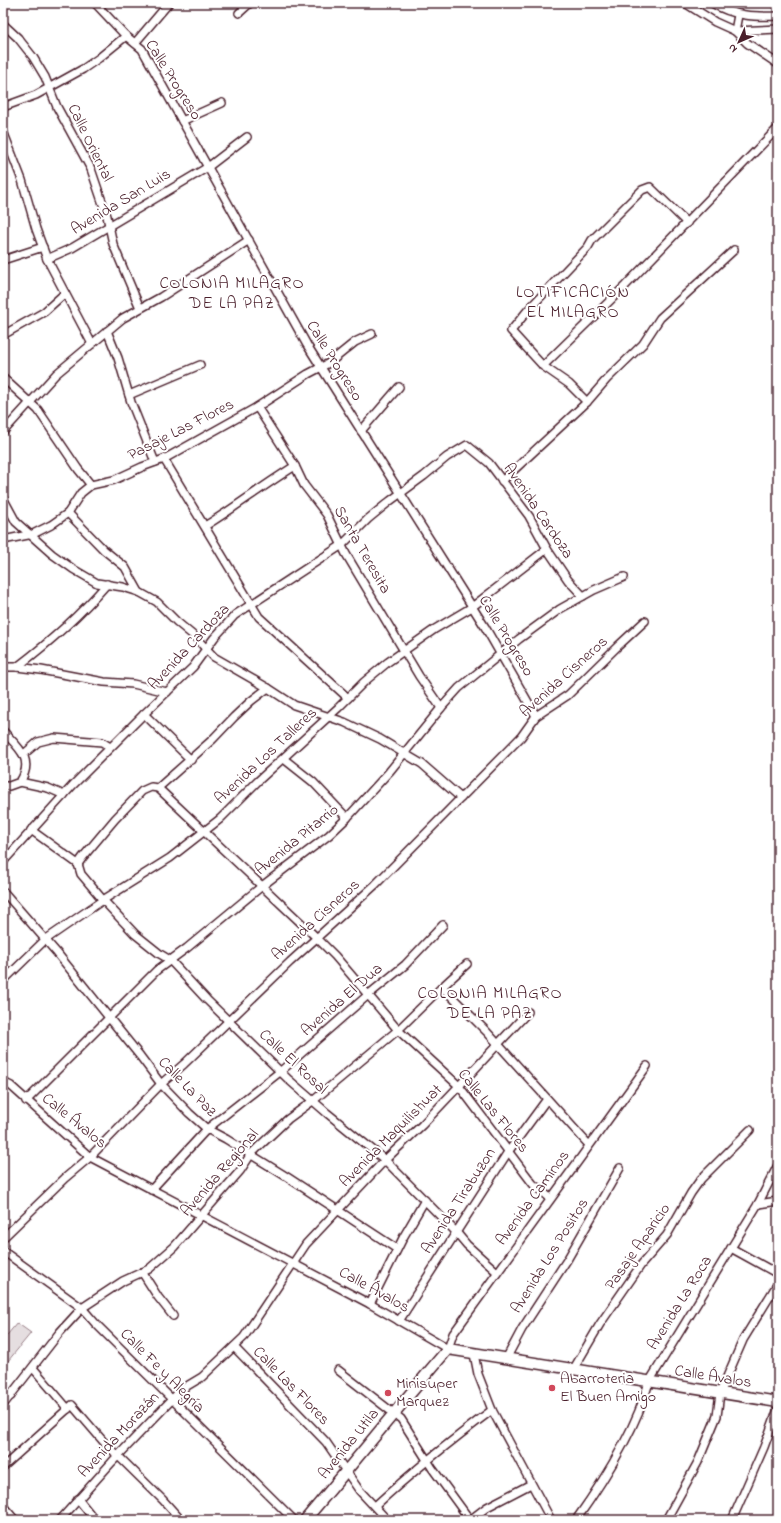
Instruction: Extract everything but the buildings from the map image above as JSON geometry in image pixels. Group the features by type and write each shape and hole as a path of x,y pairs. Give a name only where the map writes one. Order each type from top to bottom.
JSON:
{"street":[{"name":"Calle Progreso","path":"95,3 126,36 142,49 249,240 270,281 320,367 472,607 501,654 536,716"},
{"path":"135,44 169,3"},
{"path":"240,13 250,3"},
{"path":"685,3 715,22 735,31 747,43 778,64"},
{"path":"712,3 738,15 757,17 778,16"},
{"path":"735,31 738,15"},
{"name":"Calle Oriental","path":"3,24 18,38 33,56 45,77 57,107 91,169 109,225 113,244 140,308"},
{"path":"735,31 778,29"},
{"path":"3,107 36,95 82,69 99,58 126,36"},
{"path":"182,121 222,103"},
{"path":"543,366 625,286 687,223 720,186 778,128"},
{"path":"3,131 22,180 47,259 92,344"},
{"name":"Avenida San Luis","path":"47,259 72,248 208,167 248,137"},
{"path":"587,402 569,384 543,366 511,331 528,310 588,247 592,240 642,190 650,187 687,223"},
{"path":"3,432 56,374 123,318 161,297 249,240"},
{"path":"3,260 43,247"},
{"path":"502,480 587,402 607,378 643,344 660,318 734,250"},
{"path":"3,334 44,312 65,293"},
{"path":"106,332 118,358 129,395 155,462"},
{"name":"Pasaje Las Flores","path":"91,484 114,480 164,459 257,407 328,362 355,342 372,334"},
{"path":"129,395 200,365"},
{"path":"3,378 38,410 78,470 91,484 81,493 68,513 51,526 31,535 3,540"},
{"path":"360,431 400,387"},
{"name":"Santa Teresita","path":"257,407 295,466 304,485 327,515 342,545 404,651 441,708"},
{"name":"Avenida Cardoza","path":"3,862 31,830 110,747 193,667 214,638 235,615 342,545 368,519 447,457 467,445 489,463 529,516 547,549 568,580 583,596"},
{"path":"164,459 259,617 348,698"},
{"path":"205,526 240,505 295,466"},
{"path":"3,498 16,522 73,569 97,583 123,587 139,592 157,602 214,657 268,688 294,705 344,722 380,739 422,764 461,798"},
{"path":"68,513 104,550 125,567 139,592"},
{"name":"Avenida Los Talleres","path":"3,981 45,940 170,858 220,819 258,781 284,759 388,662 435,629 472,607 547,549"},
{"name":"Avenida Pitarrio","path":"26,1101 157,970 262,886 329,835 347,818 441,708 460,688 501,654 560,609 583,596 624,577"},
{"path":"17,667 51,640 92,602 107,584"},
{"name":"Avenida Cisneros","path":"3,1238 65,1178 90,1157 161,1084 290,962 375,885 521,737 536,716 568,695 645,621"},
{"path":"3,667 17,667 104,682 133,684 167,692"},
{"path":"31,830 78,864 142,791 151,787 158,788 191,760 251,701 268,688"},
{"path":"144,714 191,760"},
{"path":"3,731 24,754 27,768 20,782"},
{"path":"24,754 38,742 54,738 102,742 110,747"},
{"path":"284,759 314,782 347,818"},
{"path":"3,786 9,786 20,782 48,788 64,795"},
{"name":"Calle Las Flores","path":"158,788 317,938 398,1030 459,1086 533,1184 550,1198"},
{"name":"Calle El Rosal","path":"78,864 81,874 135,934 170,960 207,1000 281,1071 327,1113 385,1160 467,1245 498,1272"},
{"name":"Calle La Paz","path":"3,891 57,953 161,1084 208,1129 251,1154 397,1249"},
{"name":"Avenida El Dua","path":"151,1190 208,1129 281,1071 368,995 405,965 443,925"},
{"name":"Avenida Regional","path":"3,1405 60,1332 82,1308 123,1281 149,1269 174,1247 240,1171 251,1154 288,1119 314,1100 398,1030 467,964"},
{"path":"442,987 498,1044 589,1145"},
{"name":"Avenida Maquilishuat","path":"293,1263 306,1244 385,1160 422,1125 528,1012"},
{"name":"Avenida Caminos","path":"448,1350 453,1334 646,1066"},
{"name":"Calle Ávalos","path":"3,1082 11,1086 90,1157 370,1304 448,1350 778,1402"},
{"name":"Avenida Tirabuzon","path":"399,1321 508,1152 547,1099"},
{"name":"Pasaje Aparicio","path":"573,1370 600,1324 641,1265 667,1235 691,1193 701,1179 750,1130"},
{"name":"Avenida La Roca","path":"576,1520 597,1490 634,1422 644,1400 649,1382 758,1204 778,1165"},
{"name":"Avenida Los Positos","path":"506,1359 522,1328 567,1260 620,1168"},
{"path":"370,1304 397,1249 425,1200"},
{"path":"758,1204 778,1202"},
{"path":"730,1248 778,1274"},
{"name":"Calle Fe y Alegría","path":"3,1251 82,1308 95,1324 294,1520"},
{"name":"Avenida Morazán","path":"60,1520 182,1389 202,1377 244,1337 293,1263"},
{"path":"142,1272 172,1316"},
{"path":"666,1520 698,1462 718,1416 720,1393 743,1340 778,1283"},
{"name":"Calle Las Flores","path":"234,1347 326,1442 359,1490 386,1520"},
{"name":"Avenida Utila","path":"305,1520 347,1471 393,1413 448,1350"},
{"path":"474,1354 478,1374 492,1410 551,1520"},
{"path":"33,1368 181,1520"},
{"path":"338,1370 401,1419 427,1460 470,1520 500,1499 531,1484"},
{"path":"3,1390 11,1396"},
{"path":"3,1467 70,1407"},
{"path":"732,1520 764,1447 778,1409"},
{"path":"375,1506 427,1460 492,1410"},
{"path":"78,1499 95,1520"},
{"path":"3,1506 15,1520"}],"shaded area":[{"path":"17,1323 31,1333 8,1361 3,1357 3,1340"}],"place":[{"name":"Abarroteria El Buen Amigo","path":"552,1388"},
{"name":"Minisuper Marquez","path":"388,1393"}],"district":[{"name":"COLONIA MILAGRO DE LA PAZ","path":"232,293"},
{"name":"LOTIFICACIÓN EL MILAGRO","path":"573,302"},
{"name":"COLONIA MILAGRO DE LA PAZ","path":"490,1003"}]}
